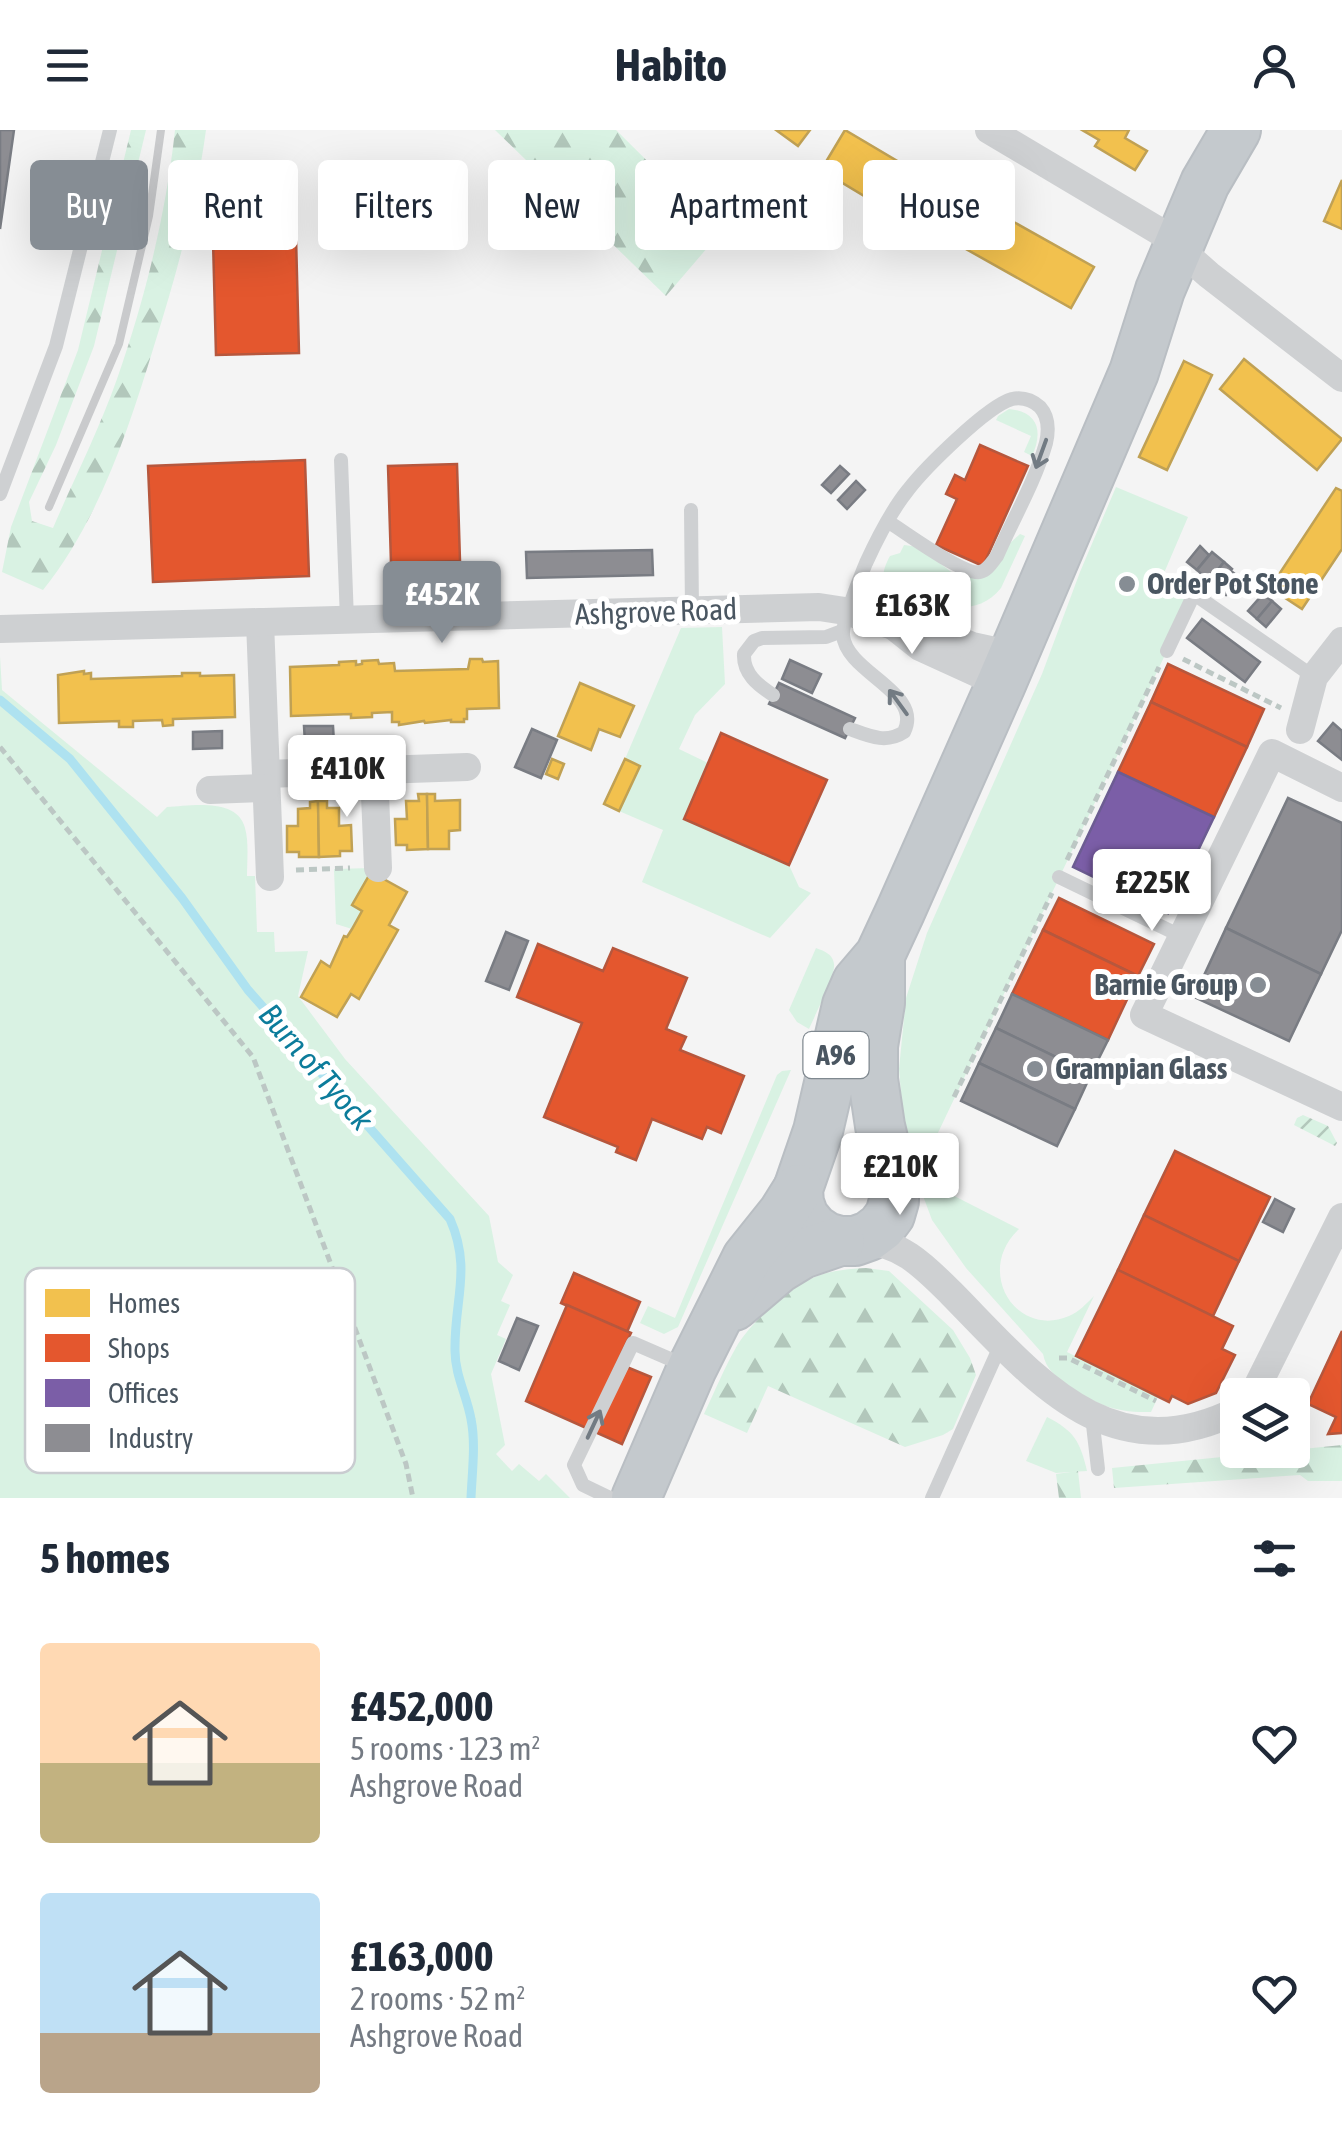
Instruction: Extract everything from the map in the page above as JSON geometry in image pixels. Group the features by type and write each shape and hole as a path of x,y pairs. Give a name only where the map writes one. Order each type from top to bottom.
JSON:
{"highway":[{"name":"A96","path":"636,1498 692,1368 747,1258 782,1213 803,1176 856,982 880,955 1134,372 1174,301 1186,251 1220,192 1238,130"},
{"name":"A96","path":"719,1318 802,1254 869,1236 890,1215 894,1200 892,1177 874,1079 880,955"},
{"path":"848,1241 826,1237 804,1217 799,1203 803,1176 820,1152 850,1144 880,1157 892,1177"}],"street":[{"path":"988,130 1186,251 1209,275 1342,378"},
{"name":"Ashgrove Road","path":"0,630 819,607 845,622 890,624 920,647 1007,670"},
{"path":"260,622 270,874"},
{"path":"1300,730 1314,677 1342,641"},
{"path":"1342,788 1272,753 1144,1015 1342,1108"},
{"path":"210,790 374,770 467,767"},
{"path":"374,770 378,868"},
{"path":"892,1177 903,1221 924,1266"},
{"path":"1262,1378 1342,1217"},
{"path":"848,1241 872,1240 890,1245 924,1266 1044,1385 1079,1410 1107,1423 1144,1430 1177,1430 1220,1419"}],"lane":[{"path":"0,494 56,346 110,130"},
{"path":"850,729 891,739 904,732 909,720 908,712 895,695 849,651 845,622 864,567 888,522 909,489 970,428 1004,402 1018,398 1038,405 1047,421 1048,434 990,565 980,572 969,572 888,522"},
{"path":"341,460 346,620"},
{"path":"692,510 692,610"},
{"path":"1166,651 1194,594 1314,677"},
{"path":"773,695 746,671 744,654 754,642 762,638 826,637 845,622"},
{"path":"1059,877 1182,937"},
{"path":"610,1498 583,1485 574,1466 633,1343 692,1368"},
{"path":"932,1498 1010,1352"},
{"path":"1092,1416 1098,1470"}],"path":[{"path":"954,1098 1166,651 1290,712 1300,730"},
{"path":"0,747 253,1057 332,1268"},
{"path":"270,874 378,868"},
{"path":"355,1328 406,1464 413,1498"},
{"path":"1010,1352 1068,1358 1156,1401"}],"green space":[{"path":"131,130 146,130 139,160 124,160"},
{"path":"175,130 206,130 201,160 171,160"},
{"path":"495,130 616,130 646,160 635,160 635,250 705,250 666,296 615,246 615,160 526,160"},
{"path":"168,179 168,250 182,250 162,320 110,474 80,534 43,590 2,572 11,527 78,350 102,250 117,250 94,346 29,502 32,521 53,528 110,398 137,318"},
{"path":"1009,409 1027,414 1036,425 1032,456 1024,452 1031,436 996,420"},
{"path":"1116,487 1188,517 1164,573 1194,594 917,1177 1019,1229 1006,1246 1000,1264 1007,1297 1018,1310 1032,1318 1050,1321 1073,1314 1094,1296 1067,1352 1158,1397 1151,1412 1107,1406 1059,1378 1043,1354 966,1268 932,1220 916,1177 904,1129 899,1069 906,998 927,933 1042,674"},
{"path":"1020,534 1025,536 1001,588 974,606 905,600 890,593 884,584 890,556 900,553 904,545 919,547 959,578 985,575"},
{"path":"722,627 725,684 695,715 679,749 708,763 684,819 789,865 799,887 811,893 770,938 642,882 663,830 619,811 639,767 625,759 681,628"},
{"path":"0,656 2,690 157,817 167,807 200,805 223,807 240,818 247,839 247,876 255,876 257,932 274,932 275,952 308,951 298,996 345,1059 489,1216 498,1262 513,1275 501,1301 510,1305 497,1335 506,1339 491,1374 505,1445 496,1454 512,1471 519,1464 539,1481 546,1474 570,1498 0,1498"},
{"path":"372,868 353,905 362,911 352,929 336,924 334,869"},
{"path":"816,948 830,955 834,969 809,1029 797,1022 789,1010"},
{"path":"791,1070 678,1327 664,1334 640,1323 648,1306 675,1318 777,1075"},
{"path":"1303,1115 1328,1126 1335,1146 1294,1125"},
{"path":"866,1268 889,1271 953,1330 970,1358 976,1375 953,1429 905,1447 768,1386 747,1433 704,1414 738,1344 774,1304 820,1275"},
{"path":"1047,1417 1075,1438 1087,1471 1056,1473 1026,1461"},
{"path":"1342,1445 1342,1481 1308,1481 1300,1475 1114,1488 1112,1468 1220,1457 1220,1468 1310,1468 1310,1448"},
{"path":"1078,1471 1081,1498 1059,1498 1056,1474"}],"building: Homes":[{"path":"776,130 810,130 798,146"},
{"path":"845,130 896,160 863,160 863,195 843,183 843,160 827,160"},
{"path":"1082,130 1129,130 1125,138 1147,151 1135,170 1095,146 1099,140"},
{"path":"1342,180 1342,229 1324,221"},
{"path":"1015,223 1094,267 1071,308 968,250 1015,250"},
{"path":"1244,359 1342,439 1317,470 1220,389"},
{"path":"1184,361 1212,375 1167,470 1139,457"},
{"path":"1336,488 1342,491 1342,549 1302,609 1270,588"},
{"path":"470,659 498,661 499,708 467,709 464,722 399,725 392,722 392,712 351,718 351,714 291,716 290,667 356,661 356,665 378,660 379,664 394,663 395,671 468,669"},
{"path":"91,673 91,679 182,673 234,675 235,717 173,719 173,725 163,726 162,720 133,721 133,727 119,727 119,721 59,723 58,675"},
{"path":"580,683 634,706 620,737 599,729 591,750 558,736"},
{"path":"552,759 564,764 558,779 546,774"},
{"path":"625,759 640,766 619,811 604,804"},
{"path":"418,794 427,794 428,849 407,850 407,845 396,845 395,819 407,819 406,801 419,801"},
{"path":"427,794 435,794 435,801 460,800 460,830 449,831 449,849 428,849"},
{"path":"318,801 319,857 299,857 299,852 287,852 287,826 298,826 298,809 310,808 310,802"},
{"path":"318,801 327,801 327,808 339,808 339,826 351,825 352,851 319,857"},
{"path":"371,872 407,892 389,925 398,930 359,999 351,994 337,1017 301,997 321,961 330,967 344,936 352,929 362,911 352,905"}],"building: Shops":[{"path":"213,250 296,250 299,353 216,355"},
{"path":"980,445 1028,466 983,566 936,545 957,499 946,494 955,475 965,480"},
{"path":"305,460 309,576 153,582 148,466"},
{"path":"457,464 460,561 391,563 388,466"},
{"path":"1168,664 1264,709 1247,747 1151,702"},
{"path":"1151,702 1247,747 1214,817 1118,772"},
{"path":"721,733 827,780 789,865 684,819"},
{"path":"1059,898 1154,944 1138,976 1043,930"},
{"path":"1043,930 1138,976 1108,1040 1012,994"},
{"path":"538,944 603,971 613,948 687,978 666,1029 686,1037 680,1050 744,1076 721,1133 707,1127 702,1139 652,1119 636,1160 616,1152 618,1147 544,1117 582,1023 517,997"},
{"path":"1175,1151 1270,1197 1239,1261 1144,1215"},
{"path":"1144,1215 1239,1261 1213,1316 1118,1270"},
{"path":"1118,1270 1233,1326 1222,1349 1235,1355 1220,1378 1216,1393 1188,1404 1172,1396 1169,1402 1076,1356"},
{"path":"574,1273 640,1302 627,1332 561,1303"},
{"path":"567,1305 631,1333 617,1363 651,1377 622,1444 526,1401"},
{"path":"1342,1331 1342,1433 1328,1434 1336,1417 1310,1405"}],"building: Offices":[{"path":"1118,772 1214,817 1168,913 1073,867"}],"building: Industry":[{"path":"0,130 14,130 0,229"},
{"path":"840,466 849,474 831,493 822,485"},
{"path":"856,481 865,490 847,509 838,500"},
{"path":"1200,546 1209,555 1197,570 1187,562"},
{"path":"652,550 653,575 527,578 526,552"},
{"path":"1212,552 1224,562 1209,581 1197,570"},
{"path":"1224,562 1232,569 1217,587 1209,581"},
{"path":"1231,571 1240,578 1226,595 1217,587"},
{"path":"1263,594 1272,601 1257,619 1248,611"},
{"path":"1272,601 1281,609 1266,627 1257,619"},
{"path":"1202,619 1260,662 1245,682 1187,638"},
{"path":"790,660 821,674 812,693 782,679"},
{"path":"779,683 855,718 845,738 769,704"},
{"path":"1333,723 1342,731 1342,760 1318,741"},
{"path":"304,726 333,726 334,743 305,743"},
{"path":"532,729 557,740 541,778 515,767"},
{"path":"222,731 222,748 193,749 193,732"},
{"path":"1288,798 1342,823 1342,930 1321,974 1226,928"},
{"name":"Barnie Group","path":"1226,928 1321,974 1289,1041 1194,997"},
{"path":"506,932 528,941 509,990 486,981"},
{"path":"1012,994 1108,1040 1091,1074 996,1028"},
{"name":"Grampian Glass","path":"996,1028 1091,1074 1075,1109 979,1063"},
{"path":"979,1063 1075,1109 1057,1146 961,1101"},
{"path":"1275,1199 1294,1209 1283,1232 1263,1222"},
{"path":"517,1318 538,1326 519,1370 499,1361"}],"waterway":[{"name":"Burn of Tyock","path":"0,700 70,759 182,898 248,990 450,1219 460,1254 455,1351 472,1429 471,1498"}],"railway":[{"path":"49,507 119,344 149,216 161,130"}],"place":[{"name":"Order Pot Stone","path":"1127,584"},
{"name":"Barnie Group","path":"1258,985"},
{"name":"Grampian Glass","path":"1035,1069"}]}
